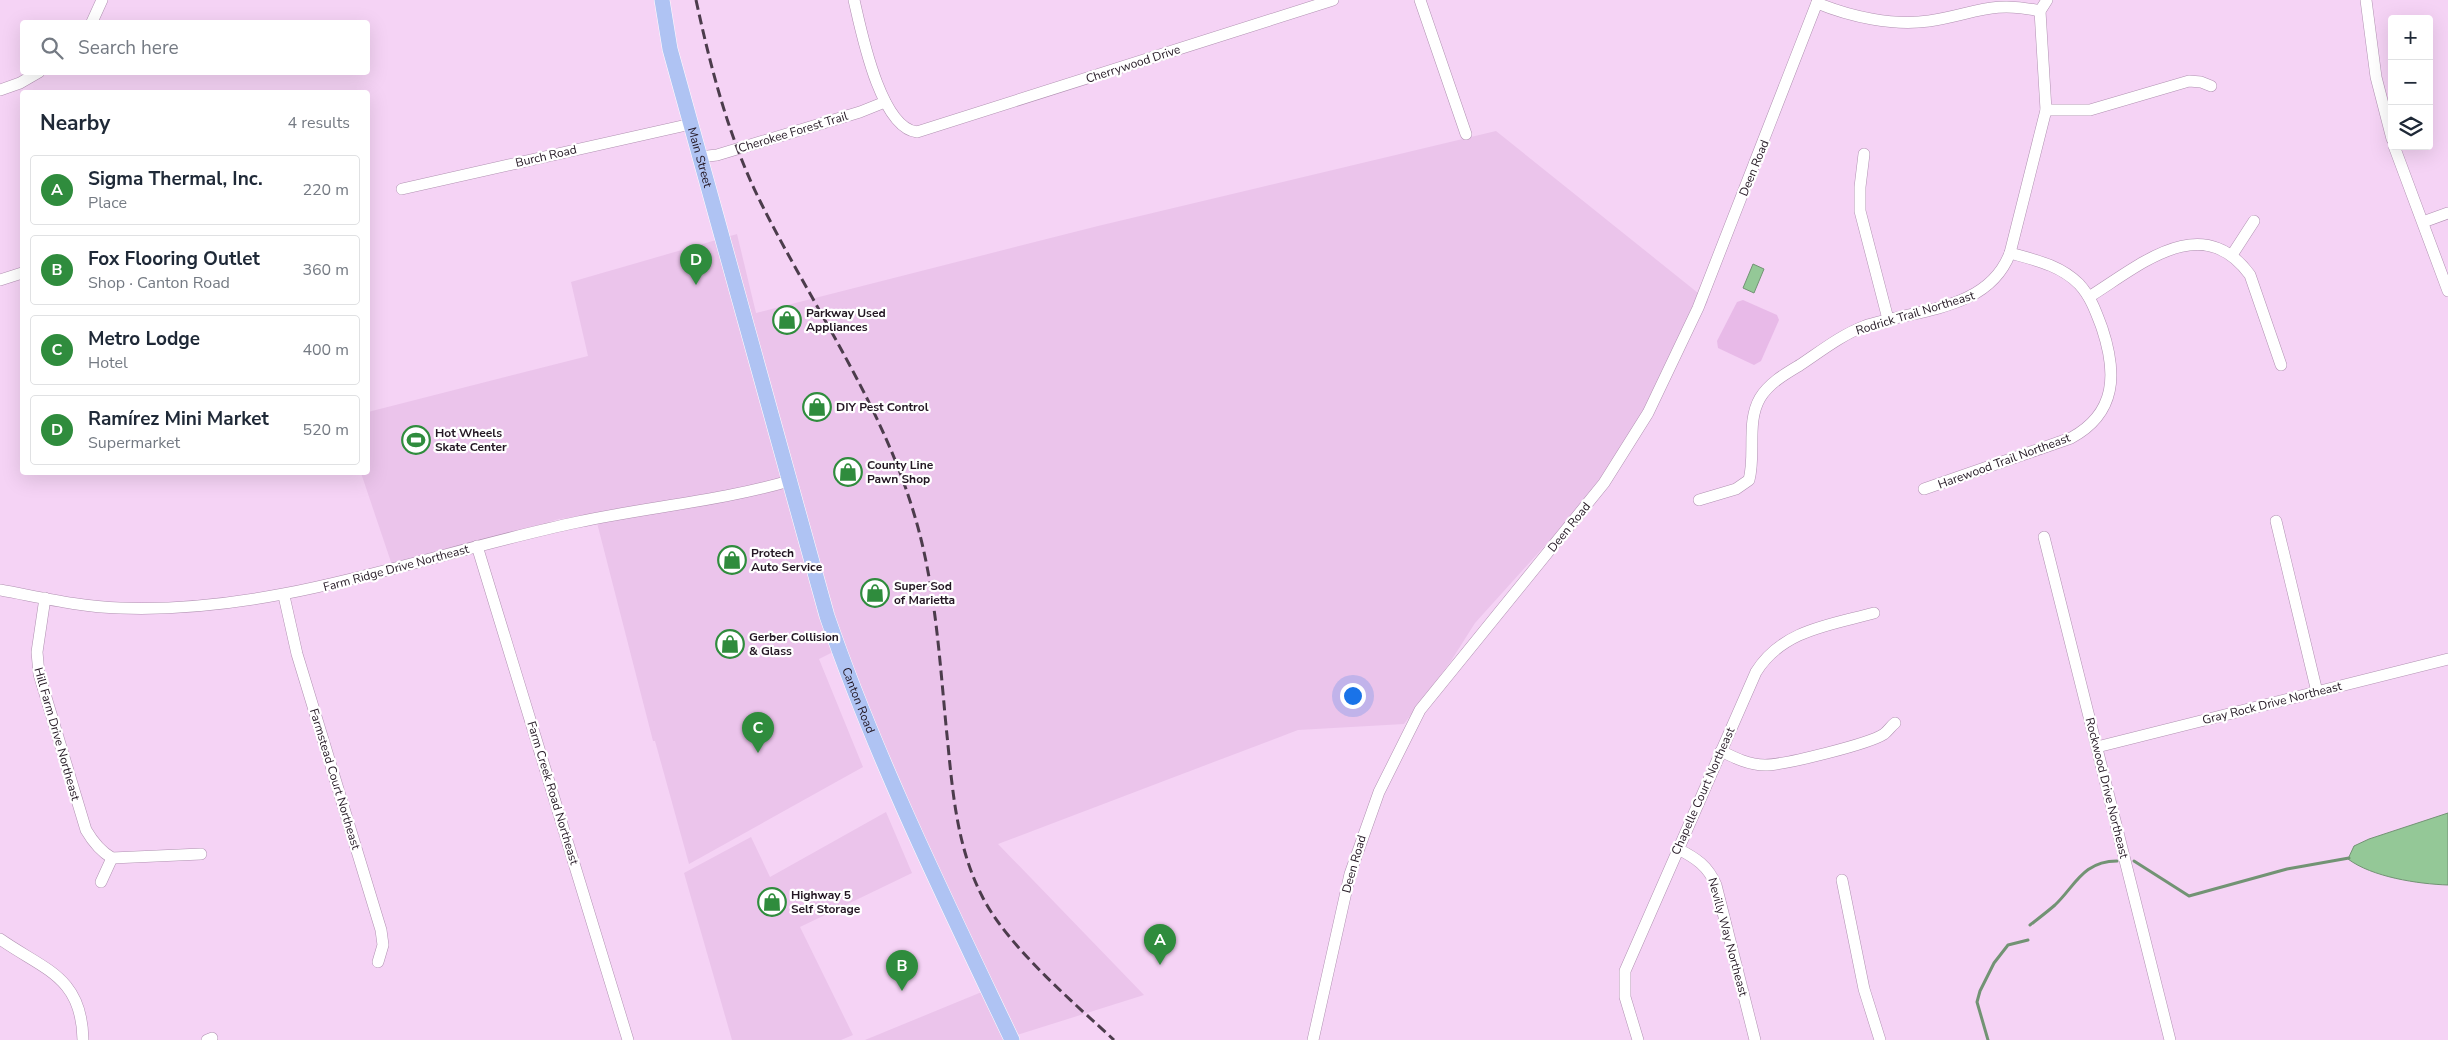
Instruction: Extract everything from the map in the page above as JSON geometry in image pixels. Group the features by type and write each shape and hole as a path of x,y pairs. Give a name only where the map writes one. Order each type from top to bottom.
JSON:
{"main road":[{"name":"Main Street","path":"662,0 670,49 742,314"},
{"name":"Canton Road","path":"742,314 827,616 851,686 917,837 1012,1040"}],"street":[{"path":"93,20 102,0"},
{"path":"854,0 864,43 885,102"},
{"name":"Cherrywood Drive","path":"885,102 902,126 910,131 932,128 1333,0"},
{"path":"1420,0 1466,134"},
{"path":"1818,1 1838,10 1899,22 1931,20 2002,3 2019,4 2040,10 2047,0"},
{"path":"2366,0 2376,77 2388,124"},
{"name":"Deen Road","path":"1313,1040 1350,874 1364,829 1386,776 1420,710 1604,483 1648,413 1698,308 1818,1"},
{"name":"Rodrick Trail Northeast","path":"1699,500 1736,489 1749,480 1753,464 1755,410 1759,399 1772,383 1835,341 1863,327 1975,295 1985,289 2000,274 2010,253 2046,110 2040,10"},
{"path":"0,90 20,83 34,75"},
{"path":"2046,110 2090,110 2189,81 2201,82 2211,86"},
{"name":"Cherokee Forest Trail","path":"700,157 717,155 860,112 885,102"},
{"name":"Burch Road","path":"402,189 691,124"},
{"path":"2396,150 2448,291"},
{"path":"1864,154 1860,186 1860,210 1888,319"},
{"path":"2423,222 2448,213"},
{"path":"2232,255 2254,222"},
{"path":"2090,297 2155,256 2176,246 2199,244 2210,246 2232,255 2250,275 2281,365"},
{"name":"Harewood Trail Northeast","path":"1924,489 2065,441 2084,432 2092,424 2105,404 2112,369 2109,349 2090,297 2061,270 2010,253"},
{"path":"0,280 20,276"},
{"name":"Farm Ridge Drive Northeast","path":"0,590 109,608 154,608 225,604 284,596 343,583 477,546 578,522 788,481"},
{"path":"2276,521 2317,692"},
{"name":"Rockwood Drive Northeast","path":"2044,537 2170,1040"},
{"name":"Farm Creek Road Northeast","path":"477,546 628,1040"},
{"name":"Farmstead Court Northeast","path":"284,596 297,654 381,930 383,945 378,962"},
{"name":"Hill Farm Drive Northeast","path":"45,598 37,652 38,674 86,830 96,846 112,858"},
{"name":"Chapelle Court Northeast","path":"1638,1040 1625,997 1626,971 1756,672 1773,650 1800,634 1874,613"},
{"name":"Gray Rock Drive Northeast","path":"2097,746 2448,659"},
{"path":"1721,752 1752,763 1765,765 1781,763 1869,741 1883,734 1895,723"},
{"name":"Nevilly Way Northeast","path":"1678,849 1700,861 1708,869 1716,885 1755,1040"},
{"path":"101,882 112,858 201,854"},
{"path":"1842,880 1864,989 1880,1040"},
{"path":"0,939 46,966 63,981 76,1004 83,1040"}],"shaded area":[{"path":"1496,131 1708,301 1607,477 1475,623 1451,661 1404,724 1298,730 998,844 1144,995 1017,1035 1019,1040 865,1040 989,989 837,650 819,659 863,767 689,864 655,741 653,741 595,515 559,519 393,568 362,475 370,475 370,411 588,356 571,282 737,234 756,313 1098,226"},
{"path":"1753,264 1764,269 1754,293 1743,288"},
{"path":"1743,300 1777,315 1779,320 1761,361 1754,365 1718,348 1717,341 1737,302"},
{"name":"Highway 5 Self Storage","path":"886,812 912,873 800,927 853,1035 841,1040 732,1040 684,873 751,837 770,877"},
{"path":"2448,813 2448,885 2423,883 2382,875 2348,859 2354,846 2369,839"}],"waterway":[{"path":"2134,861 2189,896 2287,869 2349,858"},
{"path":"2030,925 2055,905 2088,870 2105,862 2117,861"},
{"path":"1988,1040 1977,1002 1980,991 1994,963 2008,945 2028,940"}],"railway":[{"path":"696,0 722,103 739,154 781,242 865,395 901,475 915,517 933,602 958,822 967,860 974,878 993,915 1024,954 1114,1040"}],"place":[{"name":"Ramírez Mini Market","path":"696,285"},
{"name":"Parkway Used Appliances","path":"787,320"},
{"name":"DIY Pest Control","path":"817,407"},
{"name":"Hot Wheels Skate Center","path":"416,440"},
{"name":"County Line Pawn Shop","path":"848,472"},
{"name":"Protech Auto Service","path":"732,560"},
{"name":"Super Sod of Marietta","path":"875,593"},
{"name":"Gerber Collision & Glass","path":"730,644"},
{"name":"Metro Lodge","path":"758,753"},
{"name":"Highway 5 Self Storage","path":"772,902"},
{"name":"Sigma Thermal, Inc.","path":"1160,965"},
{"name":"Fox Flooring Outlet","path":"902,991"}]}
